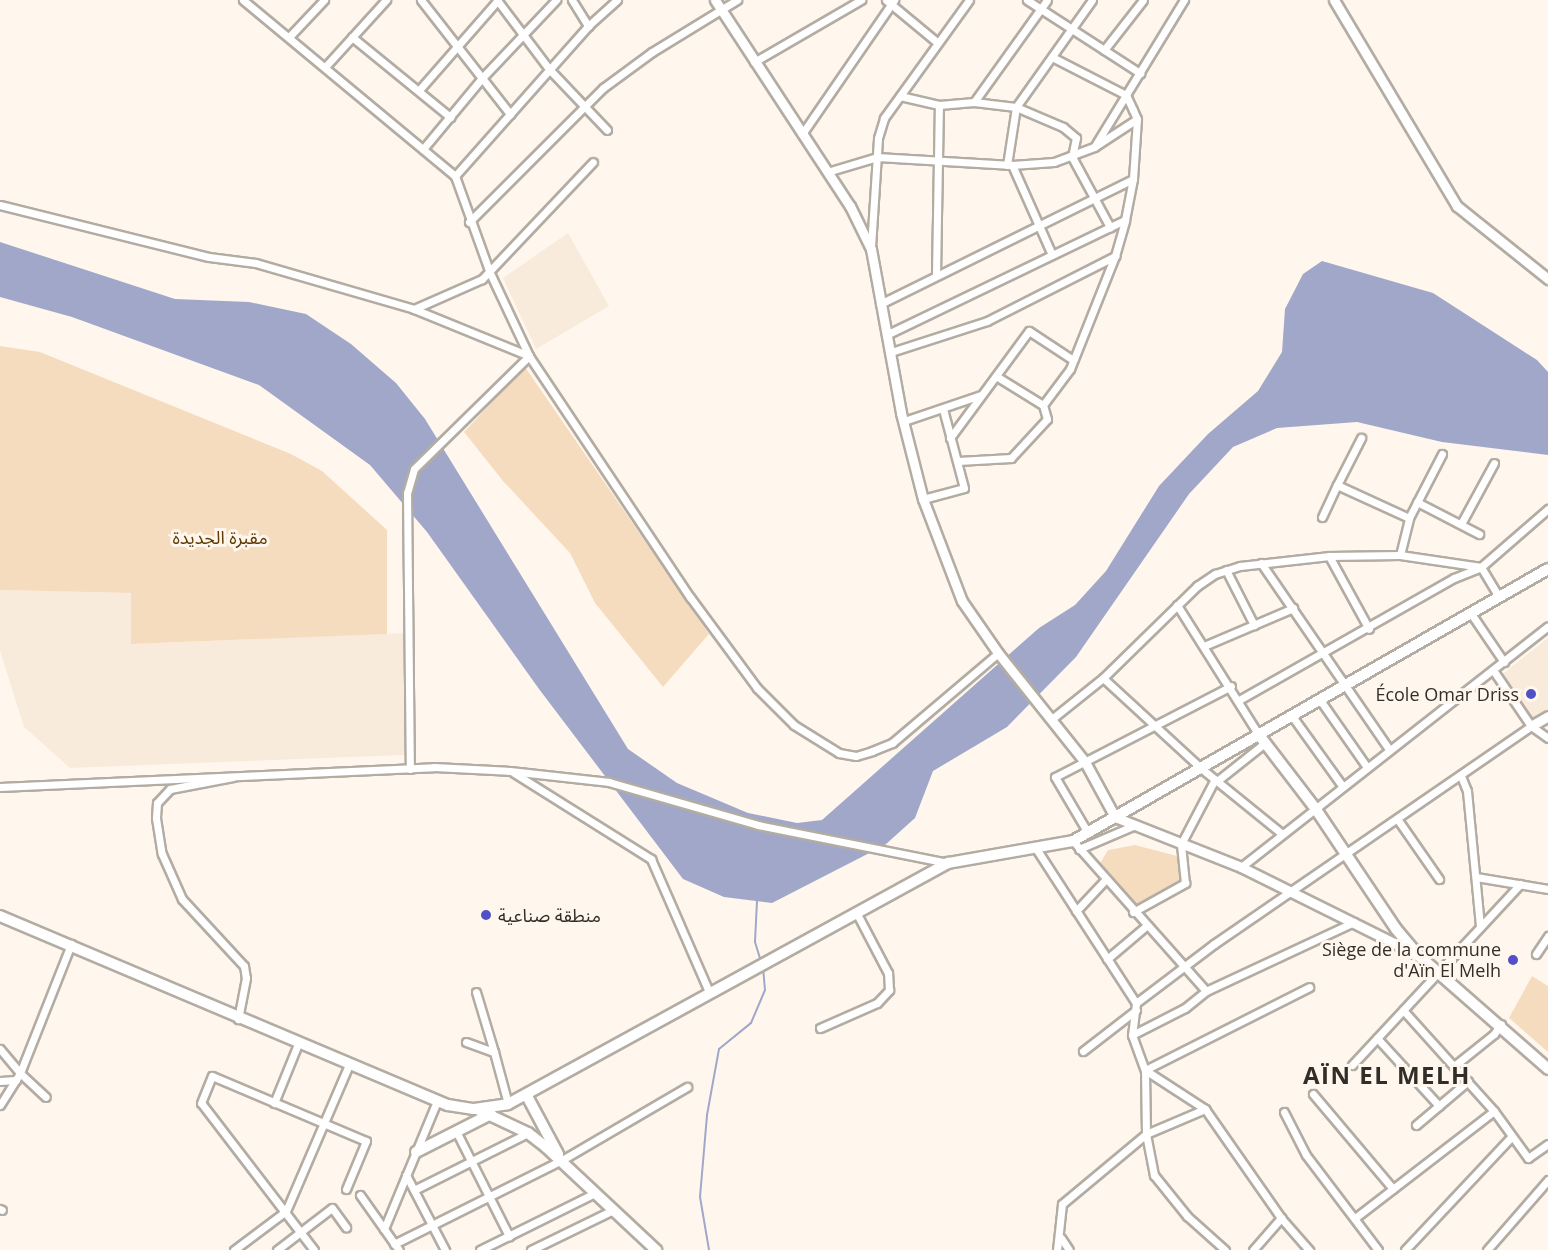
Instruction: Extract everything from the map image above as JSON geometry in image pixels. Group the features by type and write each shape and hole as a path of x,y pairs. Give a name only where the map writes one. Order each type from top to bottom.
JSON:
{"main road":[{"path":"474,1109 508,1104 527,1096 767,960 948,863 1076,845 1088,833 1115,817 1262,739 1292,716 1472,615 1548,569"},
{"path":"1262,739 1315,808 1396,929 1418,955 1501,1024 1548,1069"},
{"path":"0,916 71,944 238,1019 437,1101 491,1114 528,1133 562,1160 611,1211 656,1250"},
{"path":"527,1096 562,1160"},
{"path":"416,1152 491,1114"}],"street":[{"path":"243,0 455,176 469,222 529,356 690,597 744,670 794,725 815,742 856,756 892,743 1000,656"},
{"path":"289,37 324,0"},
{"path":"325,67 386,0"},
{"path":"421,0 510,114"},
{"path":"420,89 497,0 549,69 607,130"},
{"path":"423,149 482,78 556,0"},
{"path":"572,0 588,26"},
{"path":"455,176 588,26 617,0"},
{"path":"715,0 861,225 871,249"},
{"path":"469,222 582,106 652,52 737,0"},
{"path":"754,62 861,0"},
{"path":"969,0 884,118 877,158 871,249 904,421 923,499 962,601 1000,656 1053,718 1085,762 1115,817 1241,867 1418,955"},
{"path":"1027,0 1140,73"},
{"path":"974,102 1047,0"},
{"path":"1052,255 1009,165 1016,107 1092,0"},
{"path":"1104,50 1143,0"},
{"path":"1094,147 1184,0"},
{"path":"1334,0 1457,206 1548,279"},
{"path":"802,134 890,2 938,43"},
{"path":"352,37 420,89 450,117"},
{"path":"1043,405 1073,360 1115,256 1133,180 1137,119 1126,95 1052,57"},
{"path":"900,96 939,105 974,102 1016,107 1063,127 1076,138 1072,157 1110,227"},
{"path":"936,274 940,161 939,105"},
{"path":"827,172 877,158 1009,165 1072,157 1094,147 1137,119"},
{"path":"414,309 490,273 593,162"},
{"path":"880,304 936,274 1038,228 1133,180"},
{"path":"0,205 209,257 256,263 414,309 529,356"},
{"path":"888,334 1125,220"},
{"path":"891,352 987,321 1115,256"},
{"path":"950,438 1029,332 1073,360"},
{"path":"410,769 407,493 414,469 529,356"},
{"path":"958,461 1011,458 1047,419 1043,405 996,376"},
{"path":"904,421 943,410 982,395"},
{"path":"923,499 964,488 943,410"},
{"path":"1322,517 1361,438"},
{"path":"1400,555 1409,518 1442,454"},
{"path":"1462,522 1494,463"},
{"path":"1337,485 1409,518"},
{"path":"1417,502 1462,522 1479,534"},
{"path":"1239,700 1325,654 1454,578 1481,567 1548,508"},
{"path":"1053,718 1103,678 1197,586 1226,570 1261,563 1329,556 1400,555 1481,567"},
{"path":"1329,556 1369,629"},
{"path":"1261,563 1389,749"},
{"path":"1481,567 1499,597"},
{"path":"1226,570 1254,625"},
{"path":"1132,912 1185,883 1181,844 1216,780 1262,739 1231,686 1177,605"},
{"path":"1204,646 1293,608"},
{"path":"1472,615 1504,662"},
{"path":"1241,867 1548,626"},
{"path":"1492,670 1531,726 1548,738"},
{"path":"1103,678 1202,769 1281,834"},
{"path":"1088,833 1055,777 1231,686"},
{"path":"1320,700 1367,767"},
{"path":"1292,716 1343,787"},
{"path":"1083,1051 1186,966 1548,716"},
{"path":"0,787 242,774 410,769 510,771 609,783 758,825 948,863"},
{"path":"510,771 651,859 710,994"},
{"path":"238,1019 246,978 244,966 182,899 159,845 156,811 157,803 170,789 242,774"},
{"path":"1461,776 1467,790 1480,926"},
{"path":"1398,820 1439,879"},
{"path":"1135,825 1076,845 1132,912 1186,966 1206,991"},
{"path":"1037,850 1136,1006 1132,1035 1145,1070 1146,1134 1154,1175 1187,1216 1225,1250"},
{"path":"1476,877 1548,889"},
{"path":"1076,911 1106,880"},
{"path":"1352,1065 1520,884"},
{"path":"820,1028 877,1003 889,990 888,973 856,912"},
{"path":"1132,1035 1185,1008 1206,991 1354,922"},
{"path":"1107,959 1146,927"},
{"path":"1536,954 1548,936"},
{"path":"0,1105 20,1073 71,944"},
{"path":"1145,1070 1309,987"},
{"path":"476,992 508,1104"},
{"path":"1403,1010 1494,1111 1510,1137 1528,1158 1548,1144"},
{"path":"1454,1066 1494,1034 1501,1024"},
{"path":"1377,1038 1439,1106"},
{"path":"466,1042 494,1052"},
{"path":"274,1103 298,1044"},
{"path":"0,1049 20,1073 46,1097"},
{"path":"234,1250 286,1212 349,1065"},
{"path":"1145,1070 1205,1109 1281,1218 1310,1250"},
{"path":"314,1250 201,1103 212,1076 366,1141 346,1189"},
{"path":"0,1081 28,1080"},
{"path":"1416,1125 1468,1081"},
{"path":"360,1195 397,1247 432,1225 562,1160 687,1087"},
{"path":"1313,1094 1393,1189"},
{"path":"384,1229 437,1101"},
{"path":"1057,1250 1061,1238 1062,1204 1146,1134 1205,1109"},
{"path":"1355,1218 1441,1155 1494,1111"},
{"path":"1284,1112 1306,1155 1378,1250"},
{"path":"456,1131 509,1236"},
{"path":"414,1190 528,1133"},
{"path":"1405,1250 1510,1137"},
{"path":"406,1176 445,1250"},
{"path":"1487,1250 1548,1180"},
{"path":"480,1250 595,1193"},
{"path":"277,1250 332,1208 346,1227"},
{"path":"531,1250 611,1211"},
{"path":"1253,1250 1281,1218"},
{"path":"1061,1238 1069,1250"}],"shaded area":[{"path":"568,233 609,306 536,349 503,278"},
{"path":"0,590 131,593 132,644 405,633 405,755 70,768 24,727 0,651"},
{"name":"École Omar Driss","path":"1548,638 1548,712 1534,722 1500,676"}],"green space":[{"name":"مقبرة الجديدة","path":"0,346 40,352 291,454 322,471 387,530 387,634 131,644 131,593 0,590"},
{"path":"525,367 709,634 663,687 595,603 570,553 503,481 464,432"},
{"path":"1135,845 1177,856 1182,883 1134,907 1099,865 1108,850"},
{"path":"1532,976 1548,986 1548,1052 1509,1018"}],"water":[{"path":"0,242 175,299 249,302 306,314 351,344 396,383 425,419 628,749 677,783 748,813 797,823 822,820 1039,628 1075,605 1106,571 1159,486 1208,434 1258,391 1282,352 1285,309 1303,274 1322,261 1433,293 1537,360 1548,372 1548,455 1442,442 1357,422 1277,428 1233,447 1189,494 1076,657 1007,727 933,771 915,818 885,845 772,903 724,897 683,879 539,689 427,532 370,465 259,385 72,317 0,297"}],"waterway":[{"path":"757,901 755,942 761,962"},
{"path":"709,1250 700,1197 707,1115 719,1049 751,1023 765,990 763,968"}],"place":[{"name":"École Omar Driss","path":"1531,694"},
{"name":"منطقة صناعية","path":"486,915"},
{"name":"Siège de la commune d'Aïn El Melh","path":"1513,960"}],"district":[{"name":"AÏN EL MELH","path":"1387,1075"}]}
